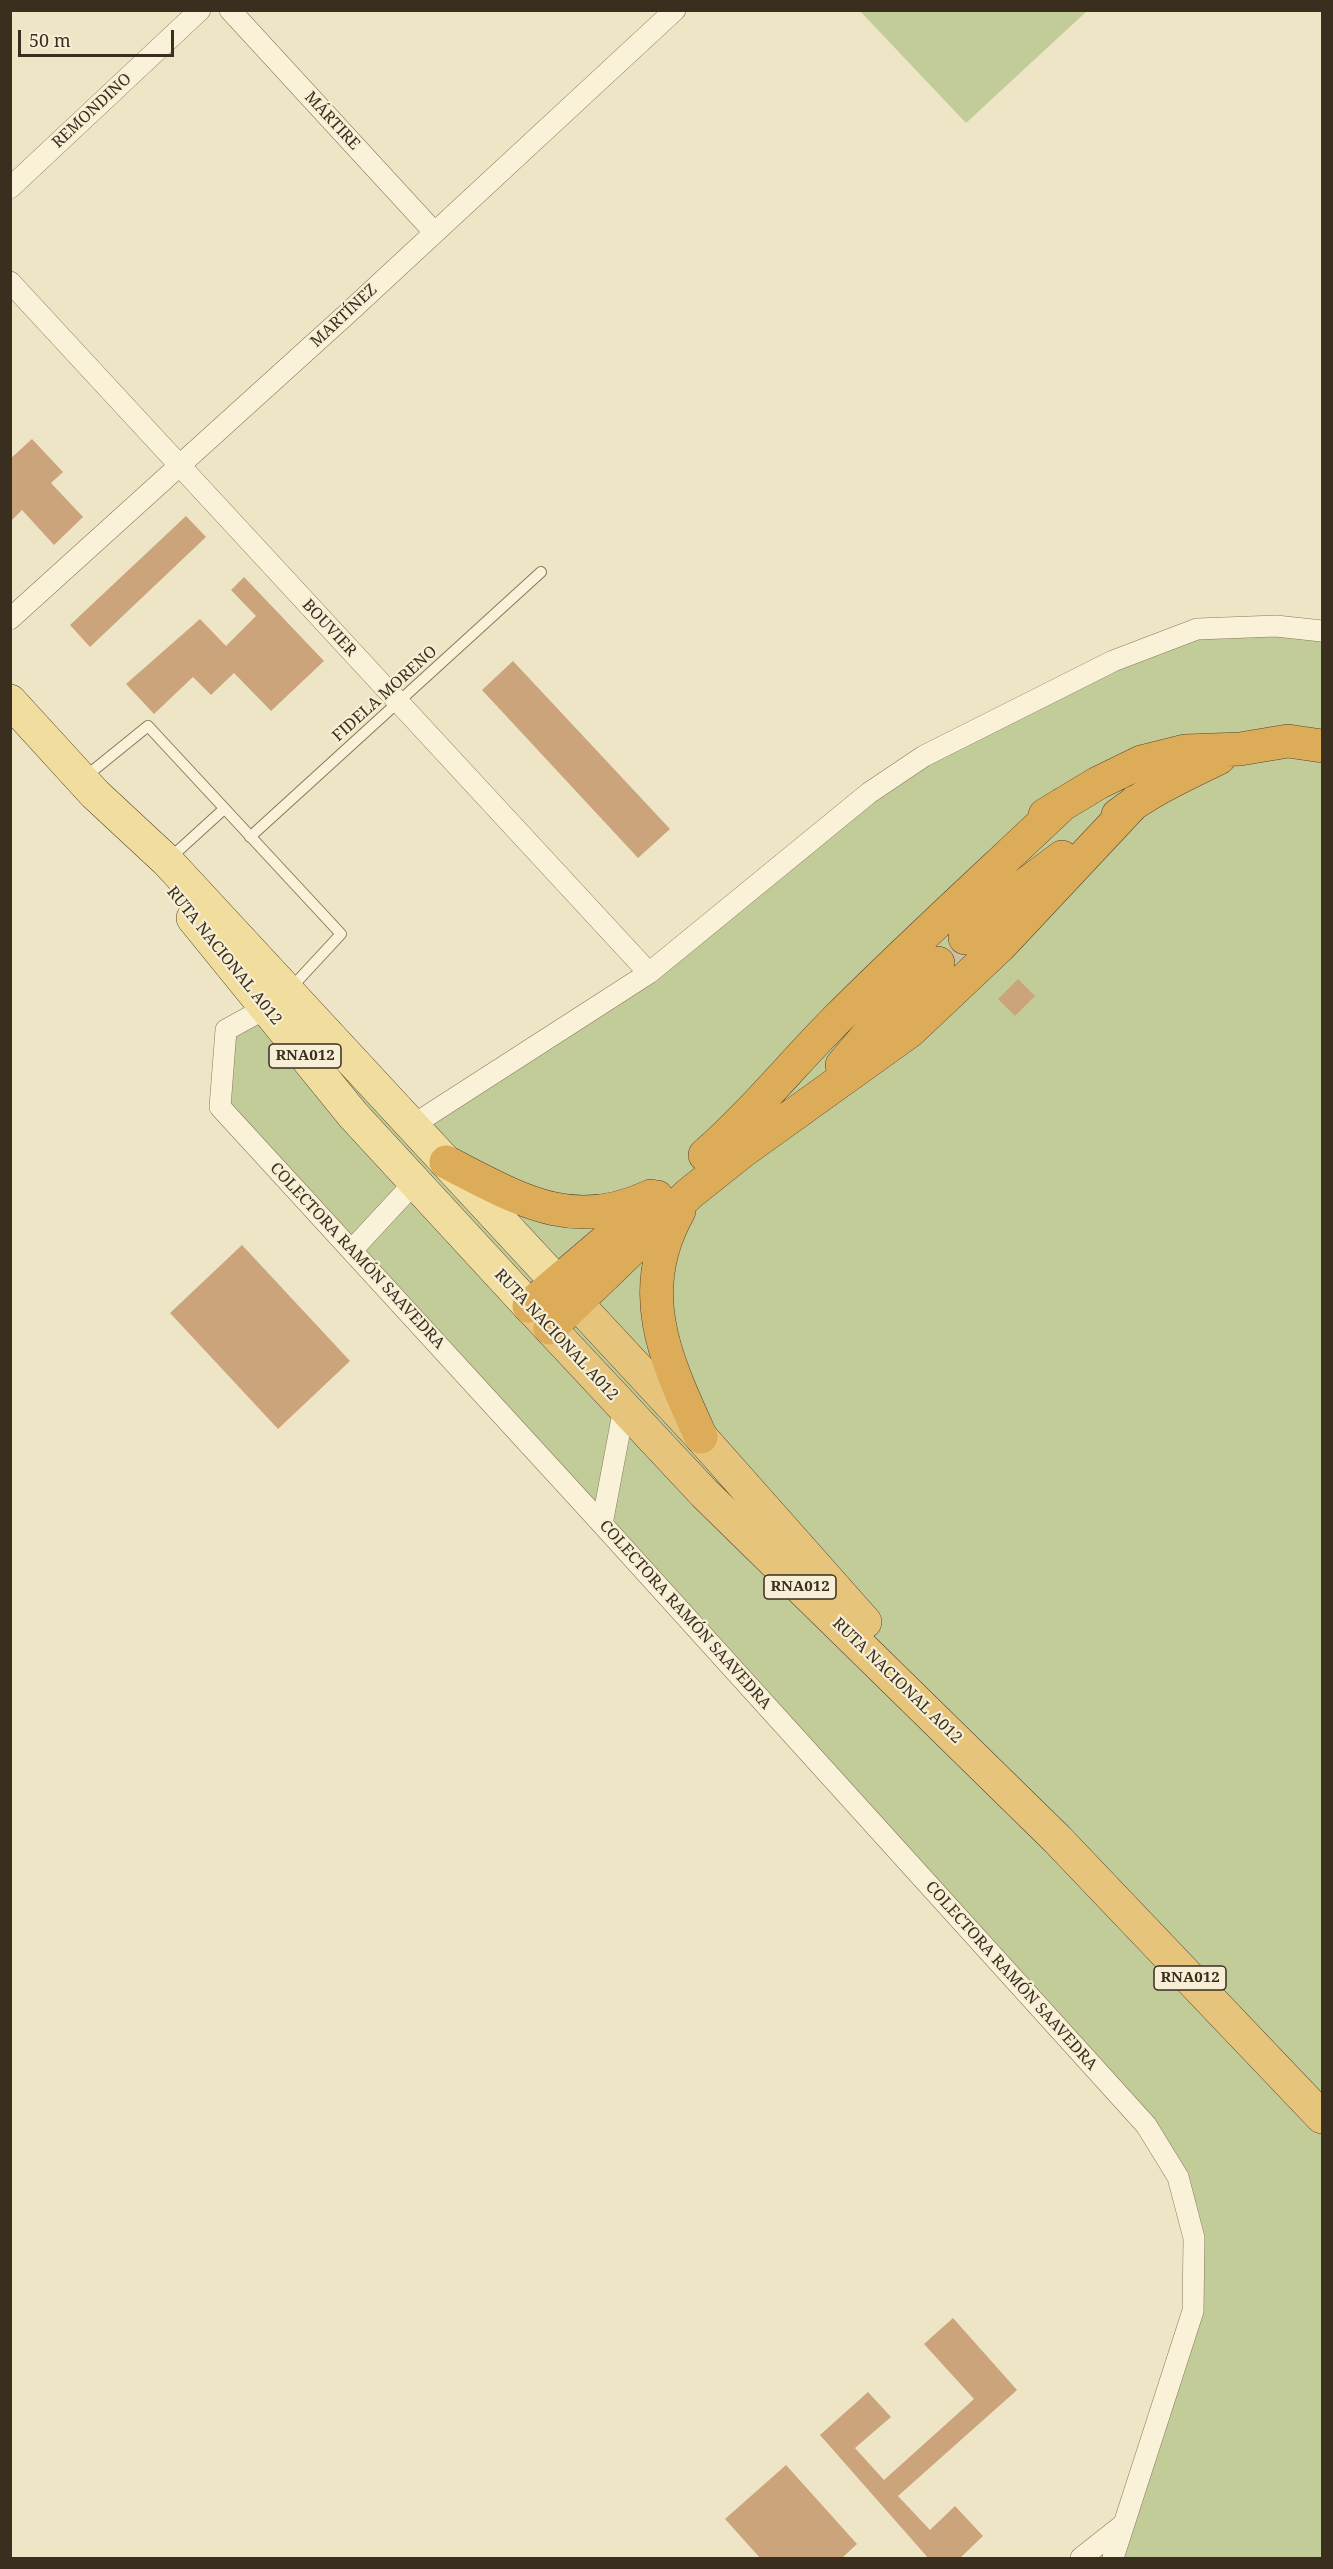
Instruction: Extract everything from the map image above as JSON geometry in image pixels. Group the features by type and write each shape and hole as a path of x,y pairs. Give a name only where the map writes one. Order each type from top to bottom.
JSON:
{"highway":[{"path":"539,1317 679,1190 815,1041 908,949 1063,804 1098,783 1141,762 1185,751 1239,748 1288,741 1323,747"},
{"path":"1063,804 1025,860 965,937 1135,802 1180,776 1239,748"},
{"path":"446,1162 502,1191 558,1212 595,1211 630,1206 679,1190 742,1151 910,1031 1000,946 1135,802"},
{"path":"812,1100 938,963 876,999 815,1041"},
{"name":"RNA012","path":"679,1190 674,1221 655,1274 658,1322 669,1363 700,1437"},
{"name":"RUTA NACIONAL A012","path":"567,1292 700,1437 1057,1839"},
{"name":"RUTA NACIONAL A012","path":"539,1317 704,1493 1057,1839 1323,2117"}],"main road":[{"name":"RUTA NACIONAL A012","path":"10,701 161,866 277,999 413,1125 567,1292"},
{"name":"RUTA NACIONAL A012","path":"277,999 353,1115 539,1317"}],"street":[{"name":"REMONDINO","path":"10,188 200,10"},
{"name":"MÁRTIRE","path":"230,10 434,232"},
{"name":"MARTÍNEZ","path":"10,619 348,313 675,10"},
{"name":"BOUVIER","path":"10,282 649,973"},
{"path":"413,1125 649,973 869,793 924,756 1113,661 1197,629 1276,626 1323,631"},
{"name":"COLECTORA RAMÓN SAAVEDRA","path":"277,999 226,1030 220,1107 602,1524 1146,2125 1178,2177 1194,2238 1193,2311 1113,2559"},
{"path":"352,1250 415,1182"},
{"path":"602,1524 624,1408"},
{"path":"1081,2559 1124,2524"}],"lane":[{"name":"FIDELA MORENO","path":"250,837 541,572"},
{"path":"89,786 148,726 341,934 277,999"},
{"path":"161,866 224,809"}],"green space":[{"path":"860,11 1087,11 966,123"},
{"path":"1197,629 1322,631 1322,2558 1113,2558 1193,2311 1178,2177 220,1107 226,1030 266,1008 413,1125 649,973 869,793"}],"building":[{"path":"32,439 63,472 51,483 83,517 54,545 22,510 10,522 10,459"},
{"path":"186,516 206,537 90,647 70,625"},
{"path":"244,577 324,661 271,711 234,673 211,695 193,677 154,714 126,684 200,619 226,646 256,616 231,590"},
{"path":"513,661 670,829 638,858 482,690"},
{"path":"1018,979 1035,996 1015,1016 998,999"},
{"path":"242,1245 350,1361 278,1429 170,1313"},
{"path":"953,2318 1017,2390 898,2496 930,2530 955,2506 983,2536 959,2559 929,2559 820,2435 868,2392 891,2417 855,2448 884,2480 974,2399 924,2344"},
{"path":"786,2465 857,2544 841,2559 761,2559 725,2519"}],"tunnel":[{"path":"947,972 974,947"}]}
